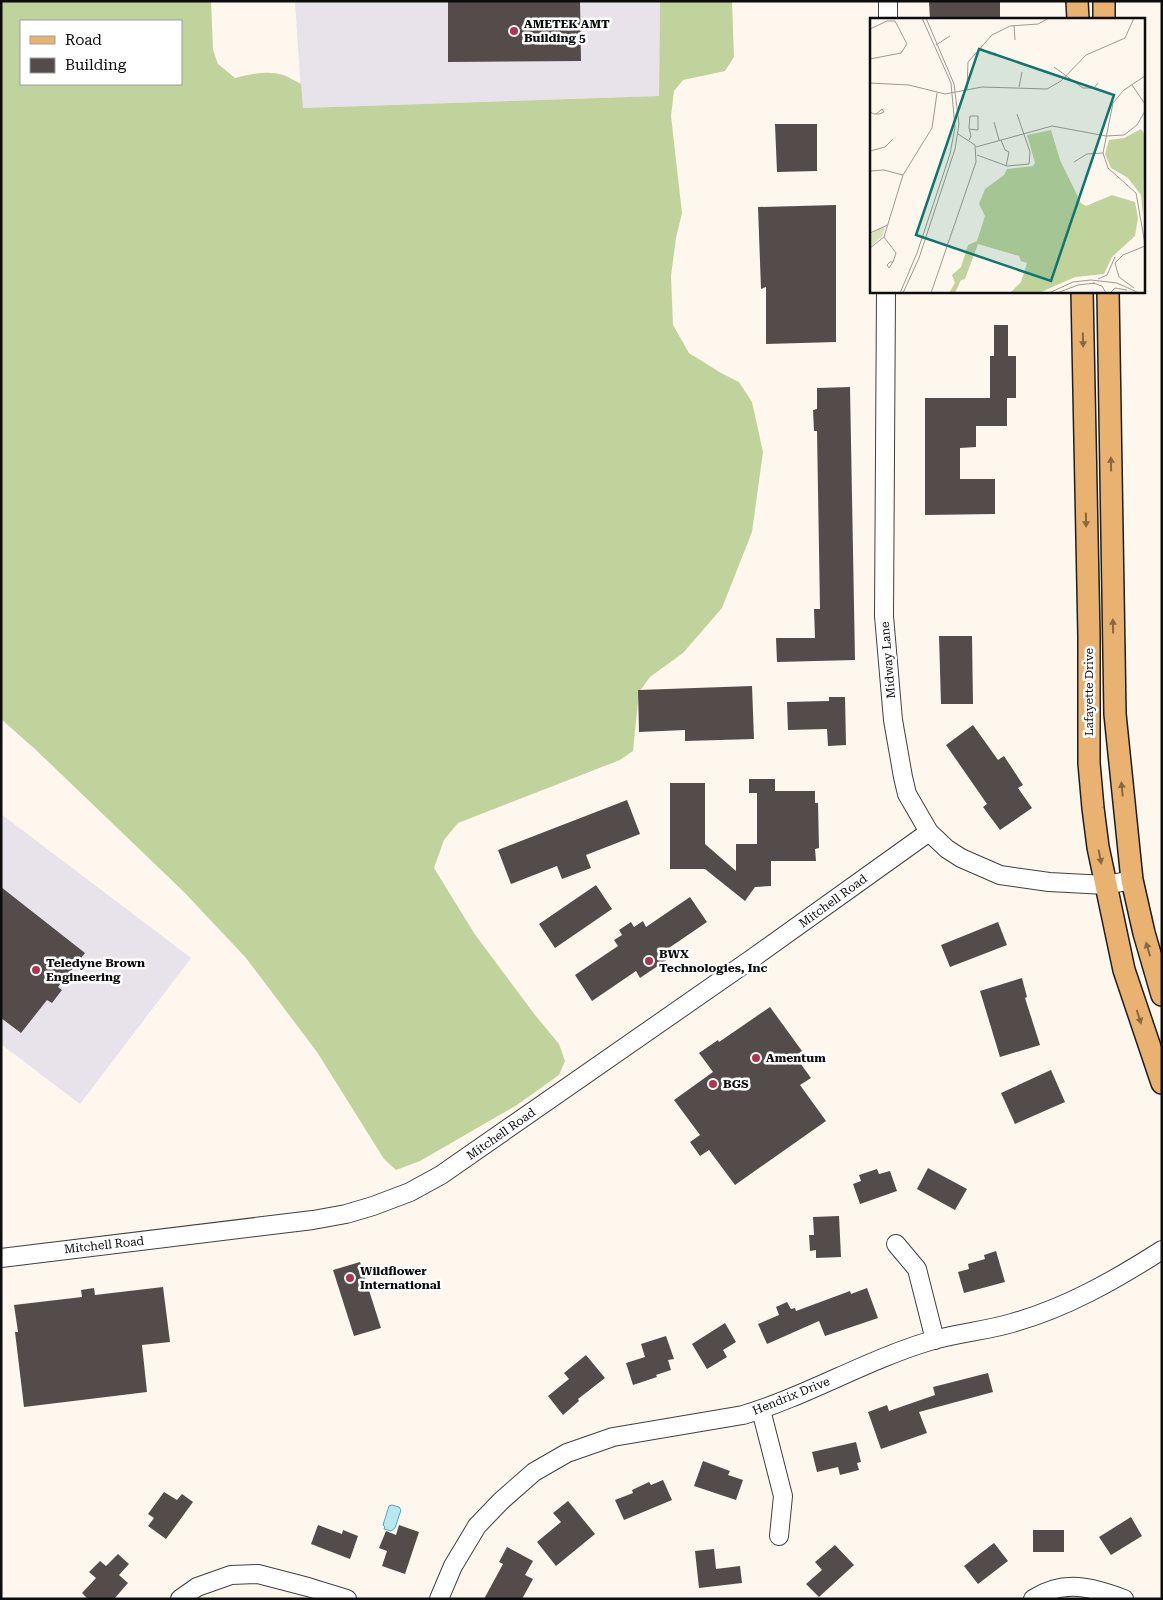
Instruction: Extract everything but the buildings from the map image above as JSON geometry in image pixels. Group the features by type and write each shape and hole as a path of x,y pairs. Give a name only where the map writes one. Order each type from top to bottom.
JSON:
{"main road":[{"path":"1077,1 1078,18"},
{"path":"1104,1 1104,18"},
{"path":"1082,298 1109,299"},
{"name":"Lafayette Drive","path":"1082,298 1090,763 1098,847 1124,970 1162,1082"},
{"name":"Lafayette Drive","path":"1109,299 1114,714 1132,880 1144,933 1162,996"}],"street":[{"path":"888,1 888,18"},
{"name":"Midway Lane","path":"886,292 884,616 893,720 907,794 930,832 947,849 961,858 1000,875 1049,882 1106,885 1132,880"},
{"name":"Mitchell Road","path":"1,1258 313,1220 346,1214 374,1206 410,1192 441,1175 488,1143 930,832"},
{"path":"896,1244 917,1269 935,1340"},
{"name":"Hendrix Drive","path":"439,1599 453,1566 477,1526 501,1501 534,1472 567,1453 613,1437 743,1415 761,1410 861,1366 935,1340 1010,1324 1043,1314 1159,1258"},
{"path":"761,1410 783,1496 779,1536"},
{"path":"180,1599 197,1587 231,1575 258,1574 347,1599"},
{"path":"1033,1599 1056,1588 1070,1586 1104,1591 1124,1599"}],"shaded area":[{"path":"295,1 660,1 659,96 302,108"},
{"path":"1,814 191,958 80,1104 1,1044"}],"green space":[{"path":"1,1 211,1 213,50 218,64 235,78 265,73 283,75 290,78 301,84 303,108 659,96 660,1 732,1 734,57 725,71 683,80 674,91 671,116 682,213 676,238 671,276 673,325 689,353 739,382 752,402 763,452 752,532 722,608 683,653 650,677 639,692 633,751 620,760 458,823 444,840 434,868 474,933 559,1044 565,1061 559,1075 517,1105 420,1161 396,1170 384,1159 317,1052 246,958 184,892 36,750 1,719"}],"water":[{"path":"389,1506 399,1507 401,1510 395,1528 391,1531 384,1529 383,1525"}],"place":[{"name":"AMETEK AMT Building 5","path":"514,31"},
{"name":"BWX Technologies, Inc","path":"649,961"},
{"name":"Teledyne Brown Engineering","path":"36,970"},
{"name":"Amentum","path":"756,1058"},
{"name":"BGS","path":"713,1084"},
{"name":"Wildflower International","path":"350,1278"}]}
